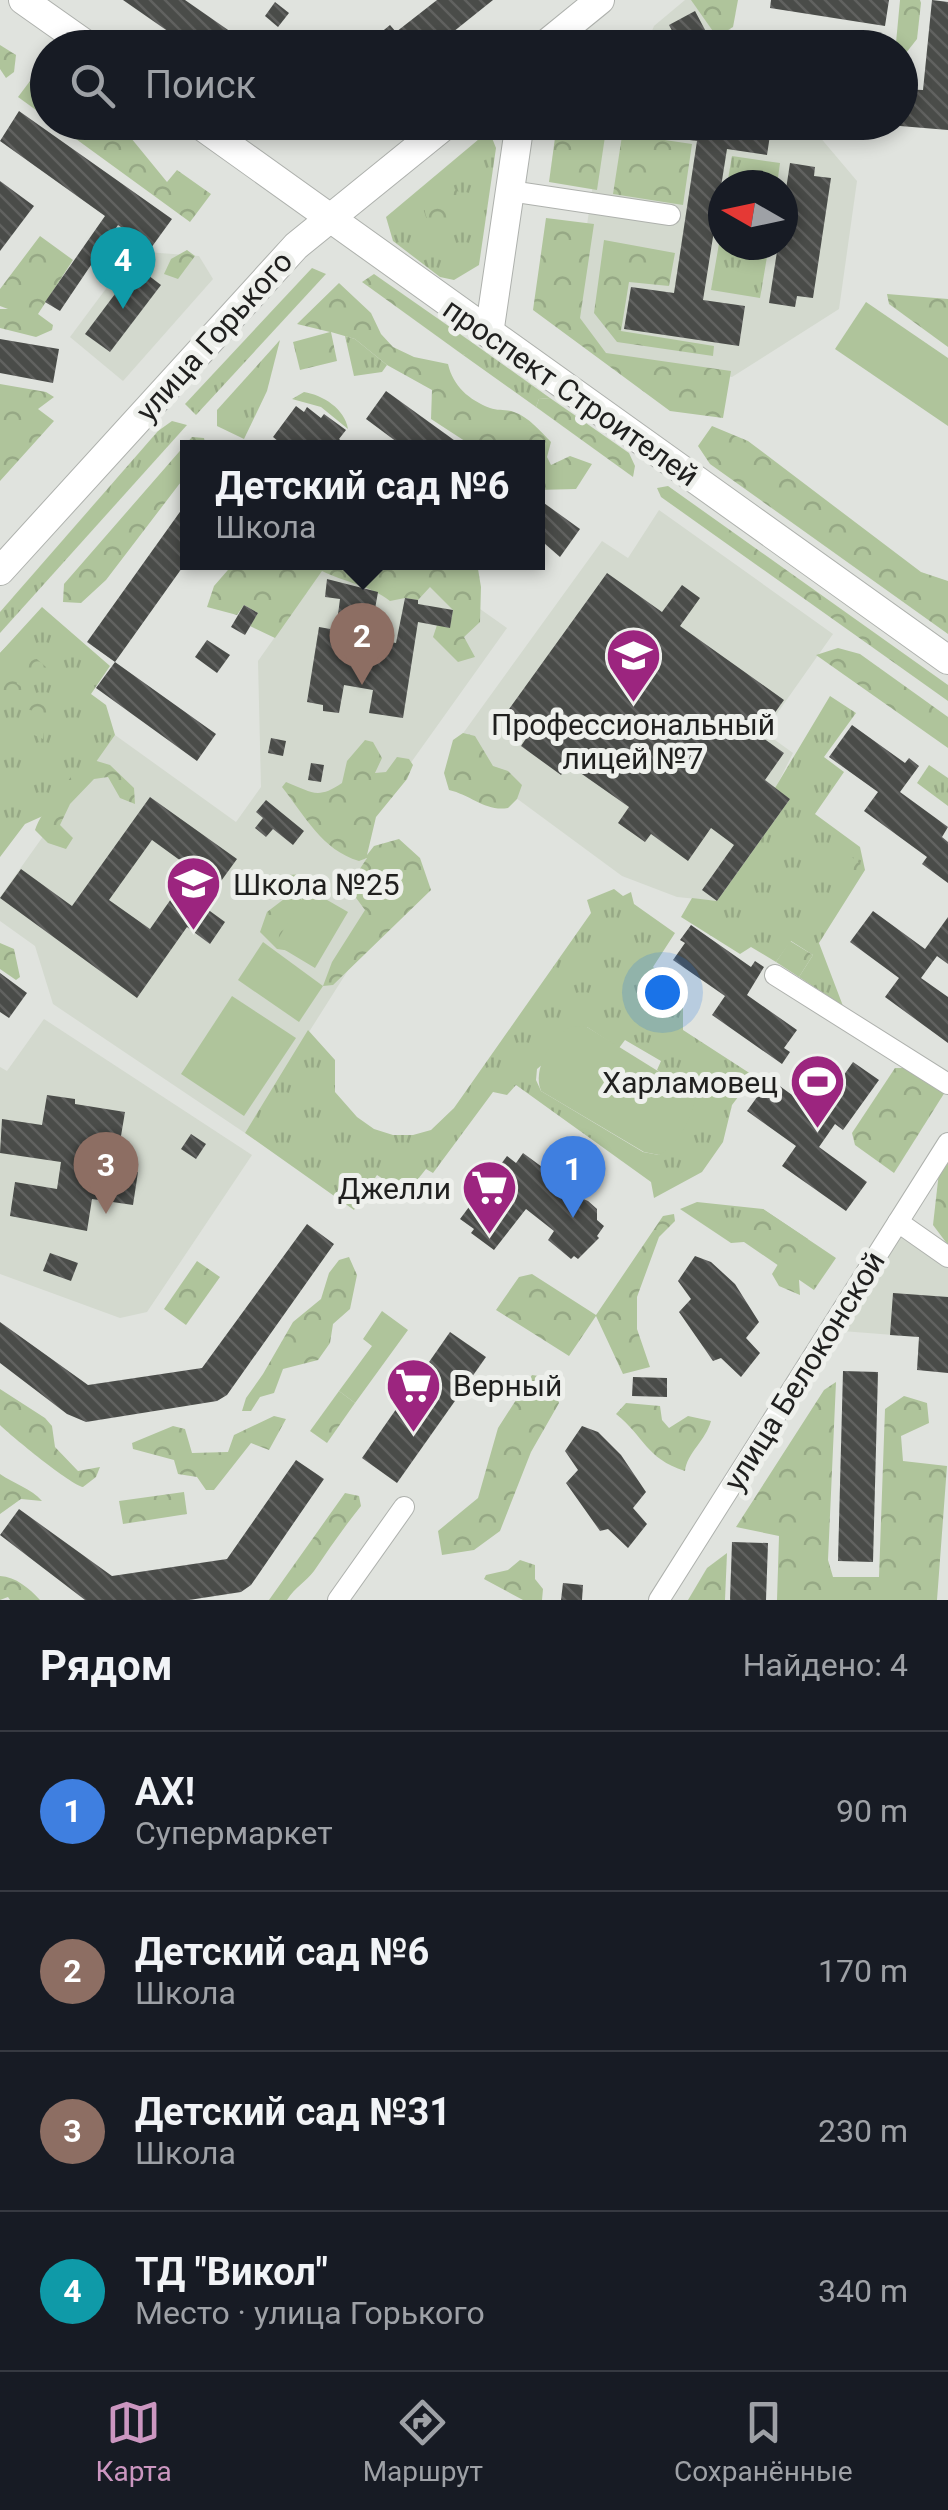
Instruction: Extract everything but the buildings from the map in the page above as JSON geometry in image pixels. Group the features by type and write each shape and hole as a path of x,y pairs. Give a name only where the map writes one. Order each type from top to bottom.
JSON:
{"main road":[{"path":"24,0 66,30"},
{"path":"563,30 600,0"},
{"name":"проспект Строителей","path":"220,140 948,660"},
{"name":"улица Горького","path":"0,571 296,246 426,140"},
{"path":"489,334 517,140"}],"street":[{"path":"510,191 670,215"},
{"path":"776,975 948,1084"},
{"name":"улица Белоконской","path":"659,1600 948,1142"},
{"path":"898,1222 948,1257"},
{"path":"338,1600 404,1507"}],"shaded area":[{"path":"685,0 709,0 731,30 652,30"},
{"path":"599,140 822,140 857,181 839,309 732,377 604,359 573,320"},
{"path":"134,251 199,256 213,279 123,381 70,337"},
{"name":"Профессиональный лицей №7","path":"659,510 833,634 764,732 793,753 776,787 790,799 717,901 677,897 622,876 451,750 602,541 628,558"},
{"name":"Школа №25","path":"322,570 425,570 507,628 350,848 402,885 245,1133 53,1004 35,946 0,921 0,897 115,735 236,822 261,787 258,661"},
{"path":"44,1019 252,1155 147,1312 120,1318 0,1274 0,1067 7,1071"},
{"path":"900,1234 948,1268 948,1320 919,1337 842,1331"}],"green space":[{"path":"691,0 738,0 733,27 712,30"},
{"path":"900,0 920,0 918,30 897,30"},
{"path":"0,45 16,55 14,72 6,78 0,69"},
{"path":"30,81 30,106 18,97"},
{"path":"77,140 133,140 167,182 177,170 211,194 190,222"},
{"path":"478,140 493,140 496,148 479,265 454,280 440,277 393,241 386,217"},
{"path":"555,140 604,140 597,190 549,182"},
{"path":"621,140 692,144 683,205 613,194"},
{"path":"732,156 780,163 779,170 730,170"},
{"path":"451,187 461,193 456,227 439,232 427,219 426,201"},
{"path":"546,218 594,224 580,318 606,353 731,371 723,418 670,411 533,310"},
{"path":"40,236 73,260 38,314 53,325 52,330 36,337 0,328 0,309 8,309 0,306 0,289"},
{"path":"604,240 675,253 669,286 629,282 621,331 714,346 713,356 617,342 594,313"},
{"path":"187,250 195,256 178,279 164,274 171,259"},
{"path":"716,260 766,260 760,298 711,290"},
{"path":"312,268 326,274 196,415 185,404"},
{"path":"374,274 470,341 470,353 463,355 362,282"},
{"path":"339,283 371,313 381,334 393,347 414,357 448,364 458,385 475,401 530,421 551,442 547,457 551,465 570,456 592,464 576,489 545,490 545,440 463,440 431,419 432,390 387,365 355,339 331,332 337,361 300,370 293,342 330,332 297,324"},
{"path":"887,294 948,299 948,347 889,304"},
{"path":"866,302 948,358 948,426 835,349"},
{"path":"345,336 355,339 387,365 382,372 354,376"},
{"path":"280,340 267,391 244,439 217,426 217,410"},
{"path":"470,341 550,398 539,399 536,407 463,355 470,352"},
{"path":"0,384 54,397 38,409 54,421 0,481"},
{"path":"304,392 332,404 343,415 348,429 321,407 292,399"},
{"path":"550,398 629,453 635,466 633,477 536,407 539,399"},
{"path":"172,421 187,425 0,633 0,612 158,431"},
{"path":"712,426 748,441 921,572 948,581 948,634 710,464 698,446"},
{"path":"180,451 180,483 106,580 81,603 63,602 64,584"},
{"path":"668,486 948,685 948,701 661,497 657,488"},
{"path":"228,570 478,570 480,622 464,637 475,657 458,662 433,637 437,625 450,627 453,610 430,587 418,600 390,601 322,571 275,638 250,626 258,613 244,605 237,615 207,607 214,586"},
{"path":"42,607 110,666 91,694 106,705 115,735 65,806 25,824 0,857 0,653"},
{"path":"6,647 30,653 55,675 46,680 16,675 17,684 39,696 47,709 43,739 32,734 33,711 16,705 9,695 0,696 0,653"},
{"path":"838,648 860,654 948,717 948,748 816,655"},
{"path":"830,696 856,713 824,757 844,772 815,814 860,847 865,870 819,943 843,1006 799,977 813,955 791,941 776,962 751,947 740,954 681,917 692,898 717,901 790,799 775,788"},
{"path":"463,733 475,736 493,766 508,771 522,785 517,799 508,808 493,808 449,790 444,773 453,740"},
{"path":"365,740 373,742 382,758 375,773 386,772 397,757 409,759 413,765 407,779 376,817 367,855 374,846 399,839 420,858 431,890 333,985 323,986 332,962 365,910 348,887 367,858 359,861 346,856 324,840 282,787 286,782 314,793 342,783 347,761"},
{"path":"90,759 110,765 134,788 135,804 120,798 108,777 94,779 70,804 60,825 73,838 66,849 48,843 35,830 39,821 58,792"},
{"path":"929,765 948,778 948,806 917,783"},
{"path":"839,847 862,865 847,890"},
{"path":"309,874 315,879 295,890 307,908 291,951 277,949 260,932 267,912 288,896 286,875"},
{"path":"308,889 348,912 315,968 275,944"},
{"path":"614,889 623,896 631,892 634,904 675,933 653,967 683,996 683,1030 754,1076 732,1105 723,1142 702,1172 654,1198 651,1182 516,1085 507,1095 493,1092 433,1173 426,1169 406,1194 377,1175 354,1210 245,1133 308,1030 335,1060 335,1092 357,1117 374,1129 393,1135 431,1130 454,1108 591,913 587,900","holes":["587,1027 619,1048 625,1040 661,1061 657,1070 690,1091 659,1155 643,1152 541,1091 536,1080 537,1069"]},
{"path":"790,941 813,955 799,977 776,962"},
{"path":"263,942 323,986 299,1022 238,980"},
{"path":"0,943 14,949 20,977 16,980 0,969"},
{"path":"232,996 296,1038 244,1116 181,1074"},
{"path":"571,1026 587,1027 690,1091 695,1100 690,1116 666,1150 659,1155 644,1152 541,1091 539,1073 545,1055"},
{"path":"895,1068 908,1068 945,1092 894,1173 855,1145 852,1133"},
{"path":"948,1159 948,1245 933,1225 939,1172"},
{"path":"697,1202 763,1209 836,1258 814,1290 744,1242 731,1243 680,1209"},
{"path":"763,1209 808,1239 804,1246 812,1251 799,1280 800,1295 779,1286 772,1274 780,1261 744,1237"},
{"path":"674,1214 675,1221 659,1237 637,1297 637,1329 650,1367 623,1374 596,1316 569,1356 496,1310 519,1277 532,1274 596,1315 663,1216"},
{"path":"349,1257 357,1275 350,1309 333,1324 330,1343 318,1360 283,1369 274,1393 260,1397 251,1411 242,1411 293,1322 321,1299 329,1273 339,1260"},
{"path":"197,1261 220,1277 186,1325 164,1309"},
{"path":"382,1311 408,1330 355,1403 339,1391 372,1346 363,1339"},
{"path":"532,1375 551,1378 559,1403 531,1452 500,1531 474,1550 442,1555 438,1531 478,1498 498,1428"},
{"path":"836,1382 828,1560 833,1577 879,1577 885,1409 904,1396 927,1403 929,1423 901,1436 903,1461 947,1466 937,1600 777,1600 779,1536 736,1527 824,1390"},
{"path":"0,1389 45,1418 52,1426 55,1447 78,1471 100,1467 96,1477 83,1487 76,1484 6,1431 0,1425"},
{"path":"339,1391 355,1403 327,1443 310,1431"},
{"path":"626,1403 660,1406 662,1420 669,1428 688,1416 711,1421 685,1471 661,1460 616,1414"},
{"path":"274,1416 286,1419 269,1450 251,1443 214,1490 206,1490 197,1477 178,1474 174,1460 133,1449 132,1443 173,1426 185,1429 192,1453 228,1452 234,1435"},
{"path":"0,1474 42,1501 21,1499 0,1514"},
{"path":"184,1492 187,1514 123,1524 119,1501"},
{"path":"345,1493 359,1496 361,1506 314,1571 287,1600 269,1600"},
{"path":"727,1553 725,1600 688,1600 707,1568"},
{"path":"520,1560 535,1565 535,1579 543,1589 542,1600 523,1600 484,1579 486,1575 508,1570"},
{"path":"0,1576 22,1584 40,1600 0,1600"}],"place":[{"name":"ТД \"Викол\"","path":"123,309"},
{"name":"Детский сад №6","path":"362,685"},
{"name":"Профессиональный лицей №7","path":"633,705"},
{"name":"Школа №25","path":"194,933"},
{"name":"Харламовец","path":"817,1131"},
{"name":"Детский сад №31","path":"106,1214"},
{"name":"АХ!","path":"573,1218"},
{"name":"Джелли","path":"490,1237"},
{"name":"Верный","path":"414,1434"}]}
